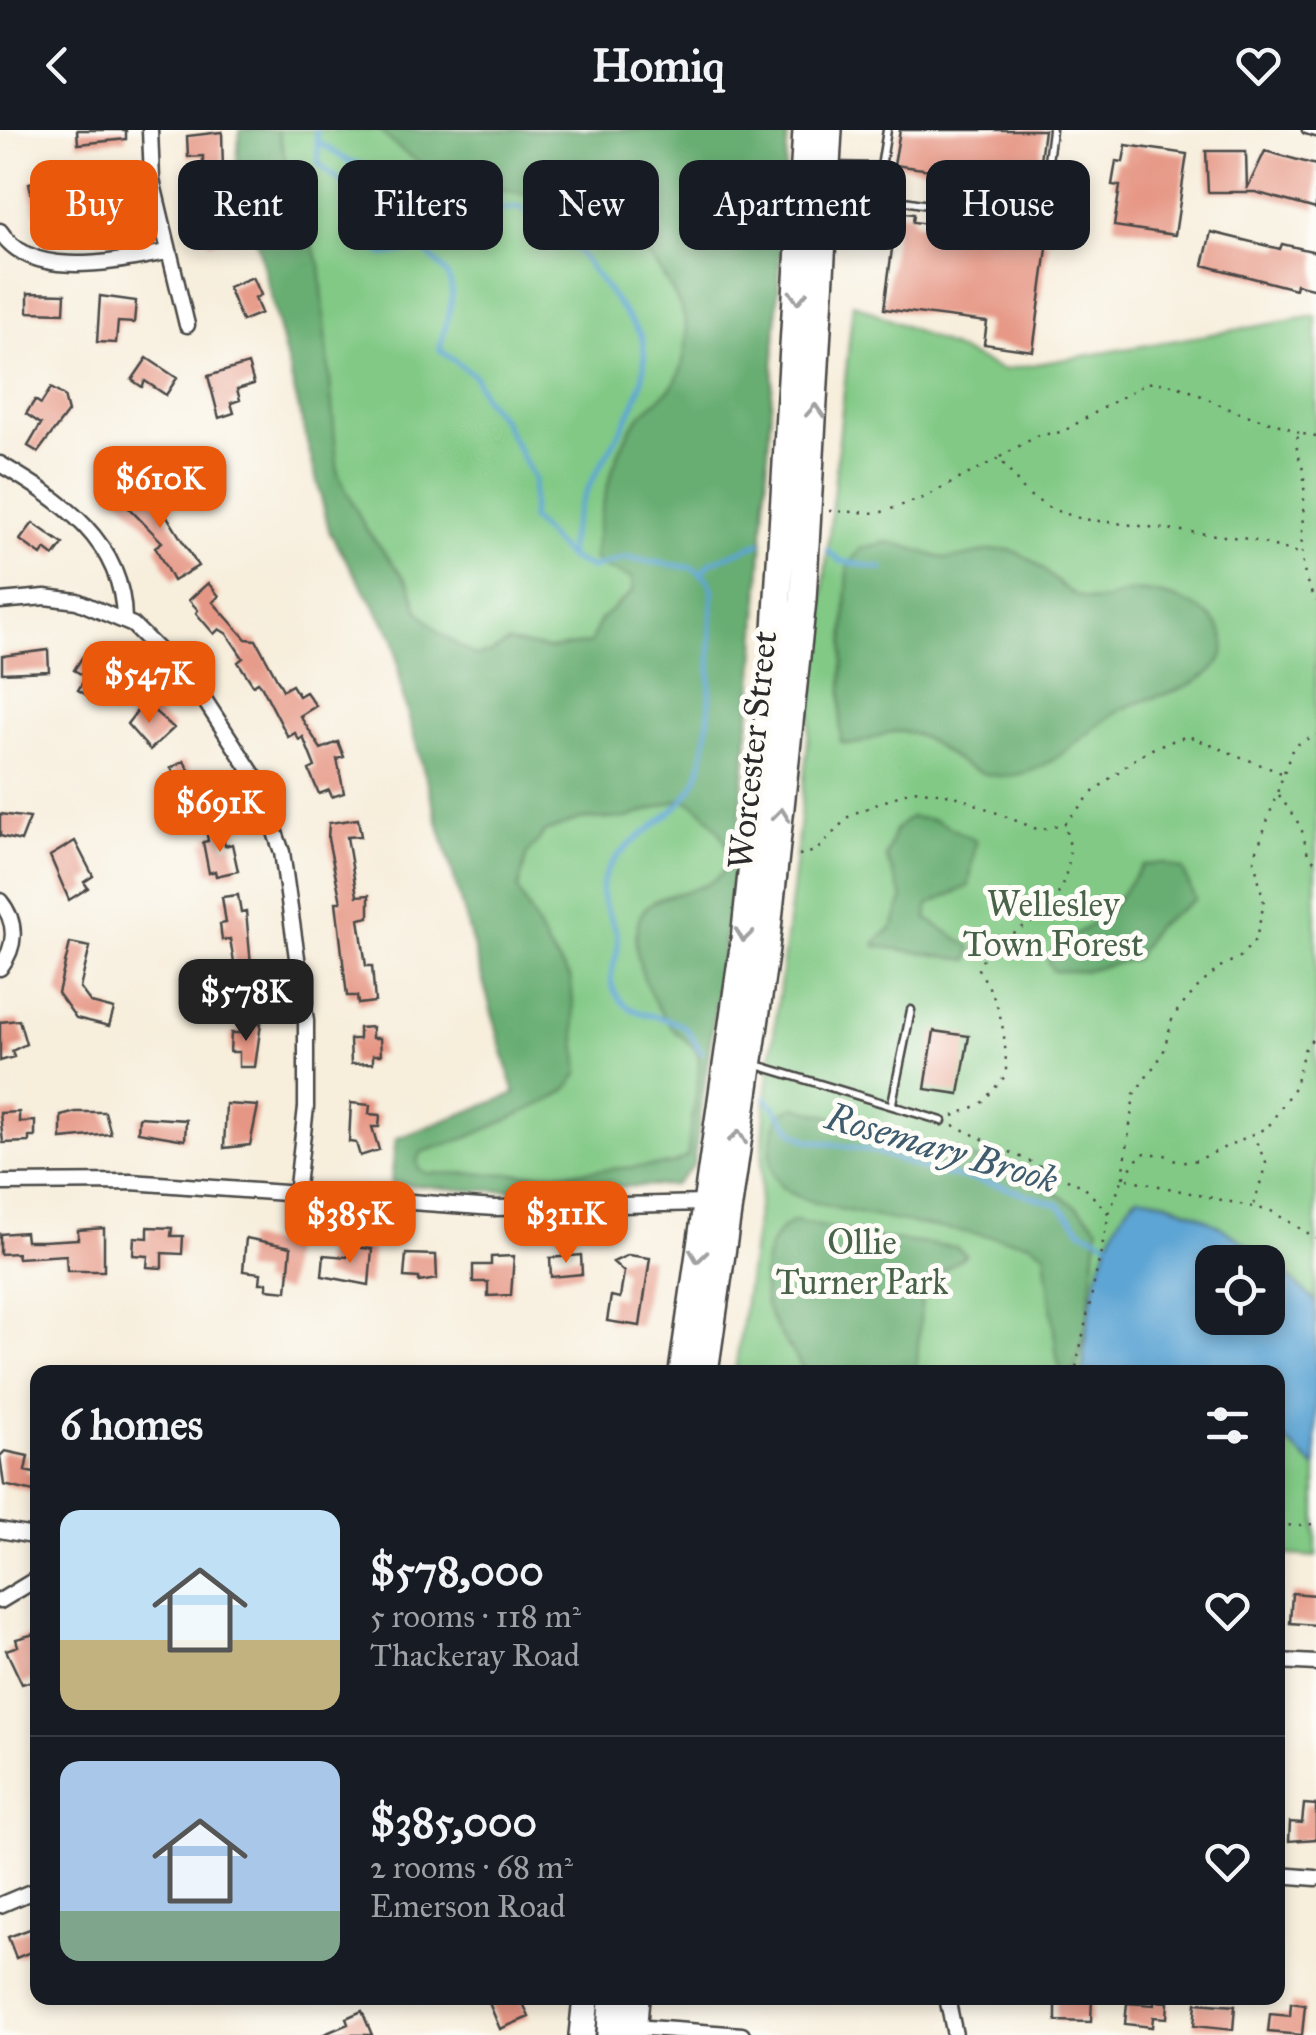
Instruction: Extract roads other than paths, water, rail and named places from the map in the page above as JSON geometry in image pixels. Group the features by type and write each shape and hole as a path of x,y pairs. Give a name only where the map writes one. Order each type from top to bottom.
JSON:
{"highway":[{"name":"Worcester Street","path":"683,1365 747,913 775,646 806,130"},
{"name":"Worcester Street","path":"827,160 829,130"},
{"path":"829,160 837,130"},
{"name":"Worcester Street","path":"705,1365 776,859 806,557 823,250"},
{"path":"582,2035 585,2005"},
{"path":"615,2005 625,2032"},
{"path":"625,2032 634,2005"}],"street":[{"path":"150,130 152,180 187,325"},
{"path":"0,231 10,247 31,260 114,262 167,252"},
{"path":"0,464 63,503 86,524 114,573 124,620"},
{"path":"0,601 60,598 86,603 124,620 159,646 204,698 250,767 276,828 307,1040 296,1195"},
{"path":"0,901 12,924 14,939 0,968"},
{"path":"0,1183 131,1182 494,1208 705,1203"},
{"path":"0,1530 30,1536"},
{"path":"0,1601 30,1583"},
{"path":"1285,1661 1316,1663"},
{"path":"1285,1876 1316,1878"},
{"path":"0,1905 30,1892"},
{"path":"948,2005 954,2035"},
{"path":"625,2032 742,2035"}],"lane":[{"path":"881,160 887,130"},
{"path":"906,201 1040,224 1052,130"},
{"path":"1306,130 1316,133"},
{"path":"892,1103 911,1010"},
{"path":"749,1064 892,1103 942,1121"}],"water":[{"path":"1138,1196 1188,1210 1247,1245 1195,1245 1195,1335 1285,1335 1285,1275 1316,1302 1316,1468 1285,1440 1285,1365 1084,1365 1087,1329 1104,1253 1125,1211"}],"waterway":[{"name":"Rosemary Brook","path":"316,130 319,164 354,192 362,204 367,244 385,255 420,249 446,273 452,296 440,350 475,376 483,397 502,419 534,479 531,519 569,558 591,568 626,558 693,568 708,579 713,591 709,706 699,773 679,805 618,856 602,886 603,901 617,937 613,988 635,1011 684,1027 701,1052"},
{"name":"Rosemary Brook","path":"317,141 348,161 396,175 467,216 519,207 559,226 641,335 644,363 639,391 582,500 572,529 569,558"},
{"path":"702,572 712,562 760,543"},
{"path":"827,550 841,561 883,569"},
{"name":"Rosemary Brook","path":"766,1097 794,1132 807,1140 873,1151 922,1169 1001,1186 1059,1205 1082,1230 1109,1242"}],"park label":[{"name":"Wellesley Town Forest","path":"1053,924"},
{"name":"Ollie Turner Park","path":"862,1262"}]}
